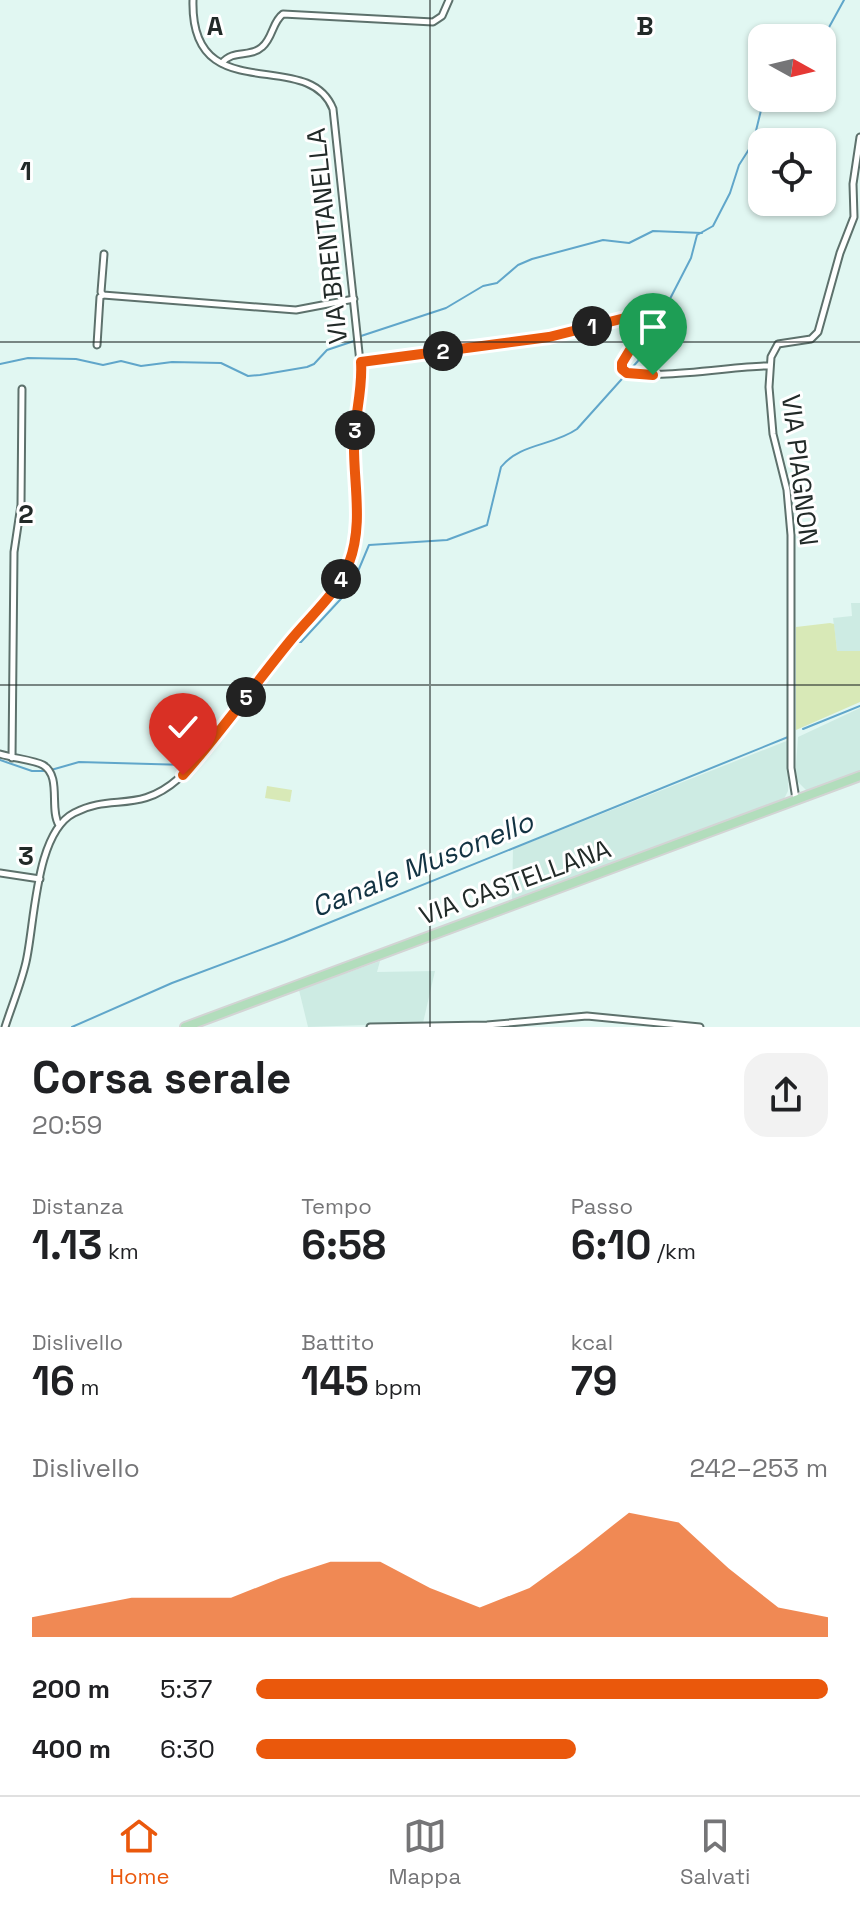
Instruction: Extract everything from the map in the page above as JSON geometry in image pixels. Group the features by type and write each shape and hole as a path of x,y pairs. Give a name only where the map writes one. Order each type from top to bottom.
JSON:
{"main road":[{"name":"VIA CASTELLANA","path":"185,1027 860,776"}],"street":[{"path":"193,0 194,23 199,37 208,52 222,63 233,54 262,47 277,18 283,14 433,22 442,16 449,0"},
{"name":"VIA BRENTANELLA","path":"59,825 82,809 154,797 178,779 338,584 351,556 357,530 354,440 361,362 335,120 330,103 321,89 306,81 240,71 222,63"},
{"name":"VIA PIAGNON","path":"796,799 791,768 791,535 787,490 770,415 769,366 778,344 811,339 818,332 840,253 854,217 853,184 860,137"},
{"path":"103,295 104,254"},
{"path":"103,295 296,310 354,299"},
{"path":"97,345 100,297 103,295"},
{"path":"361,362 549,337 641,314 649,317 622,363 622,369 627,373 653,375 769,366"},
{"path":"12,758 14,552 21,505 22,389"},
{"path":"0,754 44,765 53,780 59,825 40,879 25,968 5,1027"},
{"path":"0,873 40,879"},
{"path":"370,1027 487,1025 587,1016 700,1027"}],"shaded area":[{"path":"851,603 860,603 860,651 837,651 833,618 852,616"},
{"path":"860,708 860,771 807,791 795,779 798,737"},
{"path":"789,740 788,791 784,799 512,901 513,849"},
{"path":"380,961 377,972 435,971 423,1023 308,1027 299,990"}],"green space":[{"path":"834,624 837,651 860,651 860,702 796,730 796,627"},
{"path":"267,786 292,790 290,802 265,798"}],"waterway":[{"path":"831,24 844,0"},
{"path":"294,642 301,642 351,588 369,545 447,540 487,525 501,467 518,453 577,429 638,361 691,258 697,235 713,226 730,193 739,165 753,143 761,112"},
{"path":"361,336 446,308 483,286 497,283 518,265 532,259 603,240 629,243 653,231 702,233"},
{"path":"0,364 28,358 76,359 103,365 121,361 141,366 172,362 221,363 248,376 307,367 327,350 354,341"},
{"path":"219,726 283,641 287,641"},
{"name":"Canale Musonello","path":"803,729 860,706"},
{"name":"Canale Musonello","path":"72,1027 172,983 284,941 788,737"},
{"path":"0,760 32,771 45,771"},
{"path":"51,770 79,762 187,765"}],"route":[{"path":"183,775 323,604 348,565 357,530 354,440 361,362 549,337 647,314 647,322 622,363 622,369 627,373 653,375"}]}
